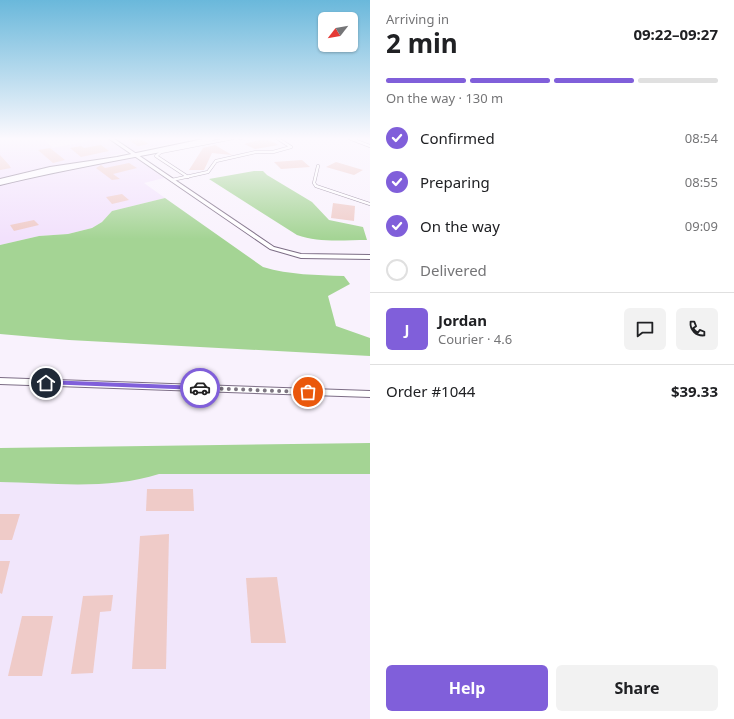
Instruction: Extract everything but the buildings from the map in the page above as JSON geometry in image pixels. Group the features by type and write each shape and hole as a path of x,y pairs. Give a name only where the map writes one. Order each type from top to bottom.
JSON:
{"main road":[{"path":"0,183 57,172"}],"street":[{"path":"160,172 263,243 282,252 313,257 370,257"},
{"path":"0,381 370,394"}],"lane":[{"path":"180,172 188,177"},
{"path":"172,180 208,172"},
{"path":"317,172 314,183 316,186 370,204"}],"shaded area":[{"path":"0,172 36,172 0,179"},
{"path":"64,172 155,172 164,178 144,183 165,198 112,211 102,222 92,228 68,234 39,236 0,245 0,185"},
{"path":"0,474 370,474 370,719 0,719"}],"green space":[{"path":"251,172 264,172 312,202 329,220 363,227 367,240 323,240 305,238 297,235 209,179"},
{"path":"165,198 263,267 293,273 344,276 350,284 328,296 336,326 370,338 370,356 69,340 0,334 0,245 39,236 68,234 92,228 102,222 112,211"},
{"path":"370,443 370,474 159,474 140,479 101,484 0,482 0,448"}],"way so far":[{"path":"200,388 308,392"}],"route":[{"path":"46,383 200,388"}]}
